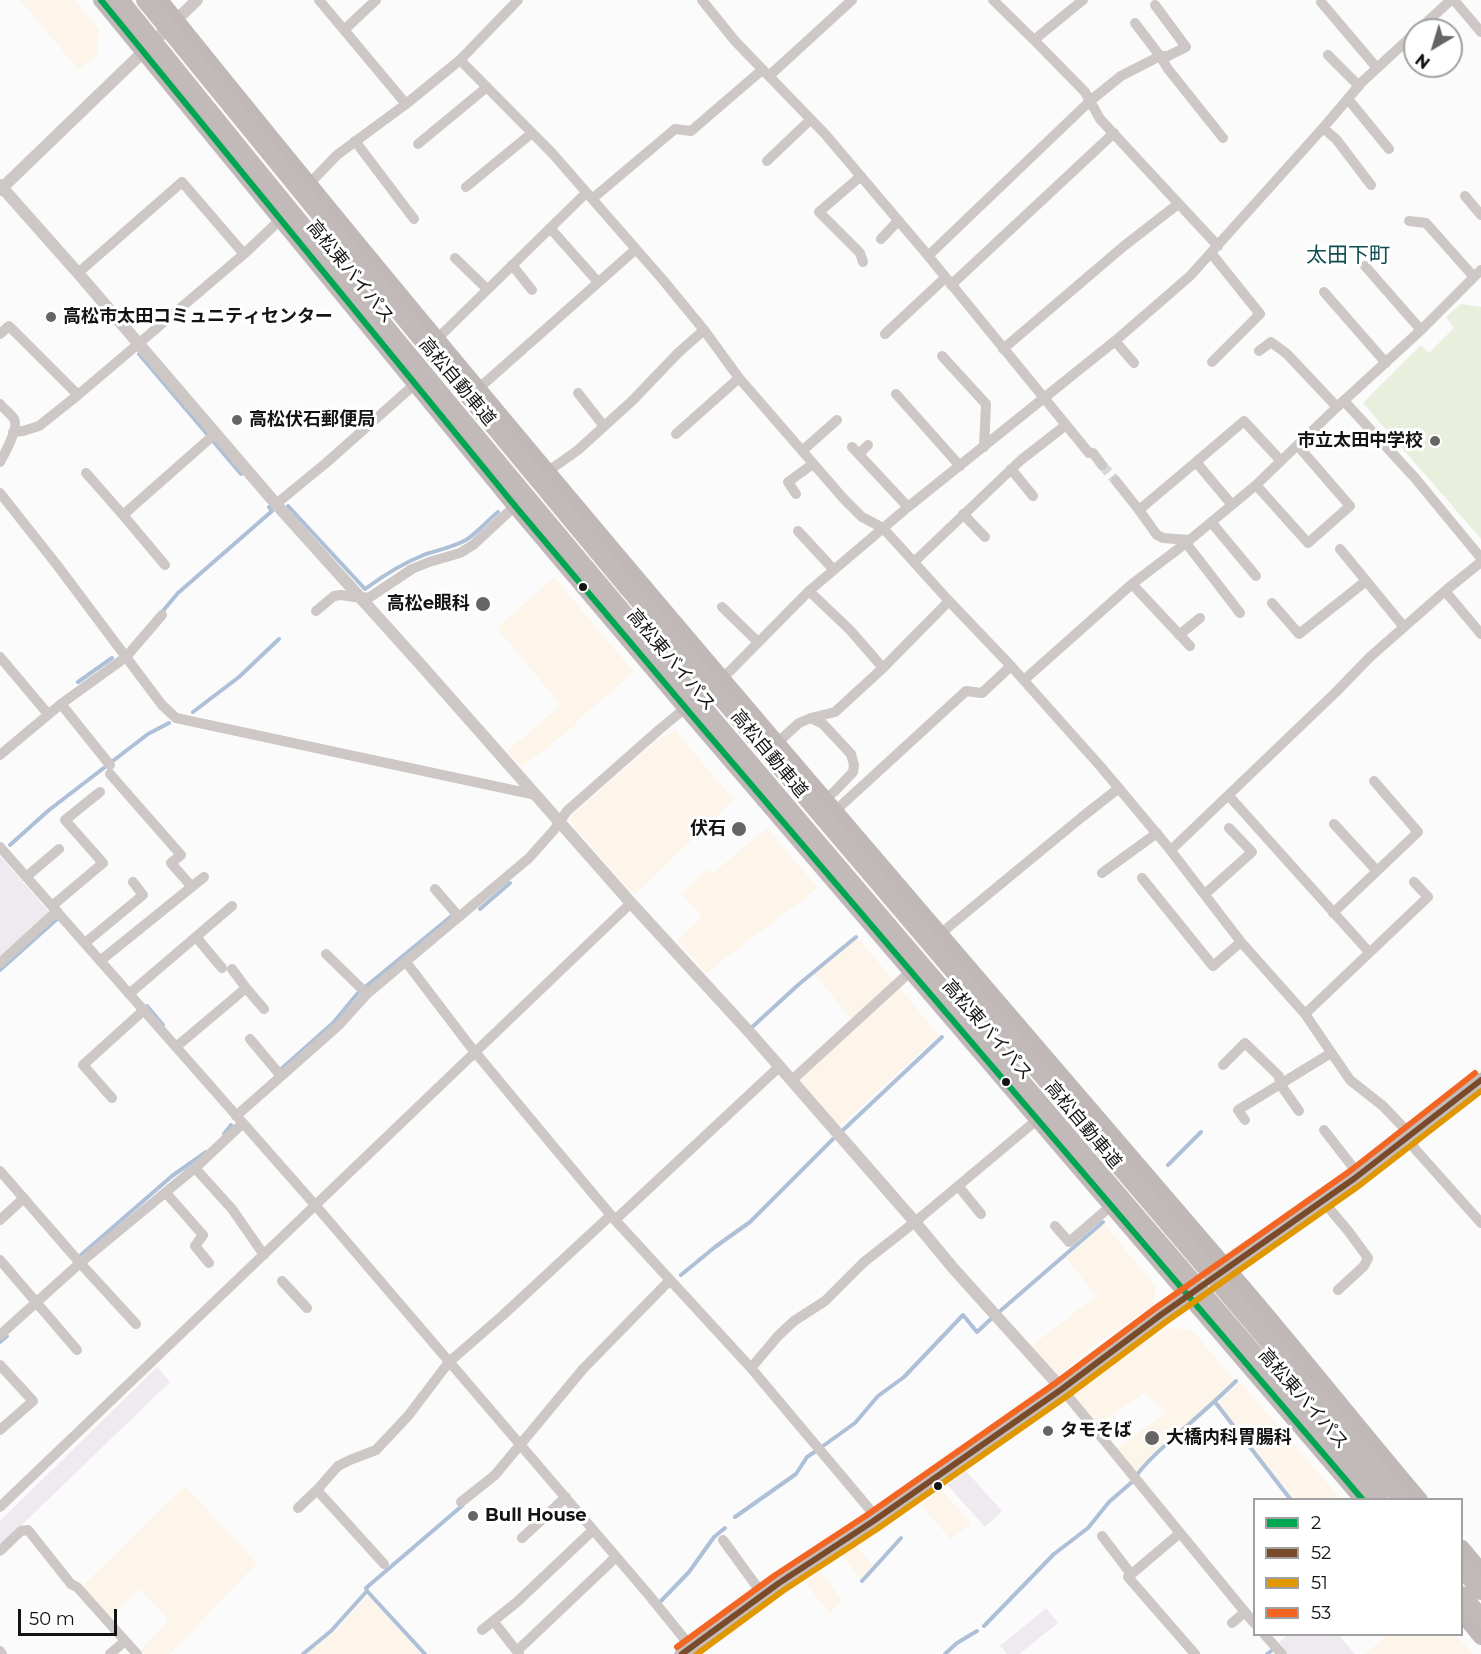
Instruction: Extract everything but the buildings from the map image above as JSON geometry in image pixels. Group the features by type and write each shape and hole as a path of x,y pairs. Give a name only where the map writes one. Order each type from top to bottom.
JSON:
{"highway":[{"name":"高松東バイパス","path":"101,0 515,506 1361,1498"},
{"name":"高松自動車道","path":"120,0 403,349 604,591 1378,1498"},
{"name":"高松自動車道","path":"146,0 627,587 1401,1498"},
{"name":"高松東バイパス","path":"160,0 547,472 776,744 1227,1269 1418,1498"},
{"path":"1463,1550 1481,1570"},
{"path":"1463,1570 1481,1591"},
{"path":"1463,1597 1481,1618"},
{"path":"1463,1616 1481,1637"}],"main road":[{"path":"686,1651 763,1595 1062,1389 1188,1295 1323,1201 1481,1080"}],"street":[{"path":"197,0 1,188 139,343 276,504 631,903 780,1066 953,1268 1062,1389 1253,1622"},
{"path":"319,0 405,104"},
{"path":"344,30 376,0"},
{"path":"309,184 337,155 460,60 518,0"},
{"path":"702,0 735,41 861,176 1089,453 1093,453 1102,465"},
{"path":"437,339 550,228 589,196 675,129 691,131 766,73 852,0"},
{"path":"993,0 1085,93 1100,119 1178,204 1214,249 1260,314 1212,362"},
{"path":"1034,40 1083,0"},
{"path":"1432,18 1453,0 1481,32"},
{"path":"1322,2 1377,68"},
{"path":"928,256 1090,101 1120,76 1160,56 1168,56 1186,47 1159,4"},
{"path":"1135,24 1222,138"},
{"path":"0,1335 80,1263 195,1168 281,1076 339,1025 367,994 529,858 554,830 567,811 731,670 809,591 908,507 1115,341 1190,276 1359,86 1403,44"},
{"path":"1328,55 1359,86"},
{"path":"460,60 532,133 636,249 704,330 739,378 843,498 862,517 883,528 1024,680 1119,788 1171,850 1241,942 1305,1014 1350,1080 1383,1106 1405,1129 1414,1149 1481,1223"},
{"path":"418,144 487,87"},
{"path":"1348,99 1389,149"},
{"path":"767,161 810,120"},
{"path":"1323,128 1336,139 1371,184"},
{"path":"466,187 532,133"},
{"path":"885,334 1114,133"},
{"path":"355,141 414,219"},
{"path":"861,176 819,212 860,253 863,262"},
{"path":"78,273 182,182 244,254"},
{"path":"1465,196 1481,215"},
{"path":"1003,349 1124,246 1178,204"},
{"path":"13,432 31,430 39,426 244,254 282,219"},
{"path":"881,239 898,221"},
{"path":"1024,680 1132,584 1256,485 1478,274 1426,224 1409,221"},
{"path":"550,228 598,282"},
{"path":"478,389 636,249"},
{"path":"455,258 487,289"},
{"path":"512,265 532,290"},
{"path":"1365,266 1420,330"},
{"path":"1324,292 1386,363"},
{"path":"0,334 9,326 78,395"},
{"path":"547,472 578,450 704,330"},
{"path":"1115,341 1134,363"},
{"path":"1171,850 1336,693 1370,657 1481,560 1416,478 1287,354 1271,342 1259,351"},
{"path":"942,356 986,404 984,447"},
{"path":"676,434 739,378"},
{"path":"276,504 415,384"},
{"path":"578,393 603,425"},
{"path":"896,394 960,466"},
{"path":"0,404 15,421 13,432 0,462"},
{"path":"802,452 837,420"},
{"path":"1139,510 1244,421 1281,461"},
{"path":"914,562 1011,469 1066,425"},
{"path":"123,515 216,433"},
{"path":"868,445 855,451 908,507"},
{"path":"1256,485 1308,543 1350,506 1298,446"},
{"path":"1196,462 1232,505"},
{"path":"796,494 788,482 813,464"},
{"path":"1011,469 1033,496"},
{"path":"86,473 165,566"},
{"path":"1116,481 1157,535 1187,541 1240,613"},
{"path":"0,493 162,705 176,718 536,795"},
{"path":"316,611 334,596 370,597 411,569 460,553 473,545 515,506"},
{"path":"963,514 985,537"},
{"path":"1211,522 1256,576"},
{"path":"798,531 834,570"},
{"path":"1340,549 1404,627"},
{"path":"1272,603 1299,634 1366,580"},
{"path":"1132,584 1190,646"},
{"path":"809,591 850,630 883,668"},
{"path":"1445,591 1481,634"},
{"path":"776,744 800,723 835,712 883,668 949,601"},
{"path":"722,607 758,642"},
{"path":"0,755 48,714 126,657 162,615"},
{"path":"1179,635 1200,618"},
{"path":"0,657 48,714"},
{"path":"829,806 966,691 982,693 1011,666"},
{"path":"61,704 110,769 181,855 171,863 192,887"},
{"path":"811,718 823,724 851,754 854,765 853,772 835,791 829,806"},
{"path":"1333,913 1418,832 1374,781"},
{"path":"940,934 1119,788"},
{"path":"0,963 54,908 103,864 65,820 100,792"},
{"path":"1229,796 1370,952"},
{"path":"1334,824 1377,871"},
{"path":"1204,894 1252,852 1229,828"},
{"path":"1102,873 1157,833"},
{"path":"0,847 316,1206 566,1497 648,1594 686,1651"},
{"path":"26,877 59,849"},
{"path":"100,961 204,877"},
{"path":"1142,878 1213,966 1241,942"},
{"path":"85,943 143,895 133,882"},
{"path":"1305,1014 1428,897 1414,882"},
{"path":"435,889 459,917"},
{"path":"3,1499 316,1206 631,903"},
{"path":"129,994 232,906"},
{"path":"196,937 264,1009"},
{"path":"326,954 367,994"},
{"path":"406,962 476,1052 613,1218 751,1368 877,1518"},
{"path":"792,1080 911,971"},
{"path":"176,1047 246,988"},
{"path":"112,1098 83,1065 144,1010"},
{"path":"250,1039 281,1076"},
{"path":"1223,1065 1245,1043 1279,1076 1280,1084 1299,1111"},
{"path":"1245,1120 1238,1110 1331,1053"},
{"path":"298,1508 338,1466 376,1450 408,1416 449,1362 613,1218 780,1066"},
{"path":"751,1368 794,1321 825,1302 864,1262 959,1187 1038,1119"},
{"path":"1324,1130 1359,1174"},
{"path":"195,1168 232,1209 264,1255"},
{"path":"0,1171 136,1324"},
{"path":"959,1187 981,1214"},
{"path":"166,1193 203,1235 195,1246 209,1263"},
{"path":"0,1220 24,1198"},
{"path":"1323,1201 1368,1258 1364,1266 1338,1290"},
{"path":"1055,1226 1069,1242 1112,1205"},
{"path":"0,1260 77,1350"},
{"path":"461,1502 495,1474 583,1369 670,1280"},
{"path":"282,1281 307,1308"},
{"path":"0,1365 33,1401 0,1430"},
{"path":"317,1490 384,1564"},
{"path":"522,1538 566,1497"},
{"path":"0,1551 21,1531 28,1530 71,1584 137,1654"},
{"path":"482,1630 517,1602 593,1530"},
{"path":"1180,1533 1128,1577 1195,1654"},
{"path":"1102,1536 1131,1574"},
{"path":"723,1540 763,1595"},
{"path":"498,1628 518,1653 616,1557"},
{"path":"1232,1623 1245,1612"},
{"path":"1265,1636 1282,1654"},
{"path":"110,1654 125,1641"}],"shaded area":[{"path":"20,0 74,0 99,29 97,55 79,70"},
{"path":"554,577 634,672 576,722 577,724 522,767 507,751 561,705 497,628"},
{"path":"675,730 734,800 636,893 631,892 572,824 572,815 661,737"},
{"path":"767,828 818,888 706,973 677,940 702,917 681,893 707,869 712,874"},
{"path":"0,856 50,913 0,958"},
{"path":"858,938 895,982 852,1020 814,974"},
{"path":"899,987 939,1035 838,1128 796,1081"},
{"path":"1104,1223 1156,1287 1153,1305 1088,1350 1058,1376 1031,1346 1096,1296 1066,1258"},
{"path":"1167,1327 1193,1331 1235,1380 1215,1401 1184,1427 1169,1417 1146,1392 1098,1426 1072,1393"},
{"path":"157,1367 170,1382 0,1546 0,1521"},
{"path":"1238,1383 1243,1385 1340,1498 1291,1498 1218,1404"},
{"name":"大橋内科胃腸科","path":"1165,1413 1184,1427 1136,1474 1116,1449"},
{"path":"966,1471 1002,1511 985,1527 947,1485"},
{"path":"185,1486 257,1563 170,1654 145,1654 141,1650 169,1620 139,1588 109,1618 80,1588"},
{"path":"941,1490 971,1523 951,1540 920,1504"},
{"path":"856,1545 874,1568 862,1581 842,1555"},
{"path":"821,1571 842,1600 830,1614 805,1582"},
{"path":"368,1595 421,1654 307,1654 335,1631"},
{"path":"1046,1608 1058,1623 1019,1654 1007,1654 1000,1646"},
{"path":"1286,1636 1340,1636 1355,1654 1288,1654 1279,1642"},
{"path":"1386,1636 1457,1636 1473,1654 1365,1654"}],"green space":[{"name":"市立太田中学校","path":"1461,304 1481,307 1481,539 1363,403 1421,345 1429,353 1454,328 1446,317"}],"waterway":[{"path":"139,354 241,474"},
{"path":"288,506 365,589 409,561 466,540 498,512"},
{"path":"162,612 178,593 272,511 269,507"},
{"path":"193,712 239,677 279,639"},
{"path":"78,682 112,658"},
{"path":"10,845 49,810 148,734 169,723"},
{"path":"480,909 510,883"},
{"path":"279,1071 333,1023 358,993 454,914"},
{"path":"0,970 57,919 54,916"},
{"path":"750,1029 856,937"},
{"path":"147,1006 163,1025"},
{"path":"841,1132 942,1037"},
{"path":"224,1134 231,1125"},
{"path":"1168,1165 1201,1132"},
{"path":"681,1275 750,1222 833,1139"},
{"path":"81,1255 172,1176 206,1152"},
{"path":"999,1312 1103,1222"},
{"path":"823,1446 855,1423 878,1396 904,1377 963,1315 977,1332 992,1318"},
{"path":"0,1342 7,1336"},
{"path":"1137,1475 1157,1453 1236,1381"},
{"path":"1215,1402 1289,1498"},
{"path":"735,1517 796,1474 807,1457 816,1451"},
{"path":"984,1626 1054,1554 1088,1528 1109,1502 1132,1482"},
{"path":"303,1654 331,1631 367,1591 366,1588 463,1505"},
{"path":"659,1603 689,1572 714,1537 725,1528"},
{"path":"862,1581 901,1538"},
{"path":"367,1591 425,1654"},
{"path":"945,1654 957,1643 977,1631"},
{"path":"1267,1654 1271,1651"}],"tunnel":[{"path":"1102,465 1116,481"}],"transit line":[{"name":"2","path":"101,0 515,506 1361,1498"},
{"name":"53","path":"677,1647 774,1576 867,1515 1057,1382 1157,1307 1350,1171 1475,1073"},
{"name":"52","path":"682,1654 779,1583 872,1522 1062,1389 1162,1314 1355,1178 1481,1080"},
{"name":"51","path":"697,1654 784,1590 877,1529 1067,1396 1167,1321 1360,1185 1481,1091"}],"place":[{"name":"高松市太田コミュニティセンター","path":"51,317"},
{"name":"高松伏石郵便局","path":"237,420"},
{"name":"市立太田中学校","path":"1435,441"},
{"name":"高松e眼科","path":"483,604"},
{"name":"伏石","path":"739,829"},
{"name":"タモそば","path":"1048,1431"},
{"name":"大橋内科胃腸科","path":"1152,1438"},
{"name":"Bull House","path":"473,1516"}],"district":[{"name":"太田下町","path":"1348,256"}]}
